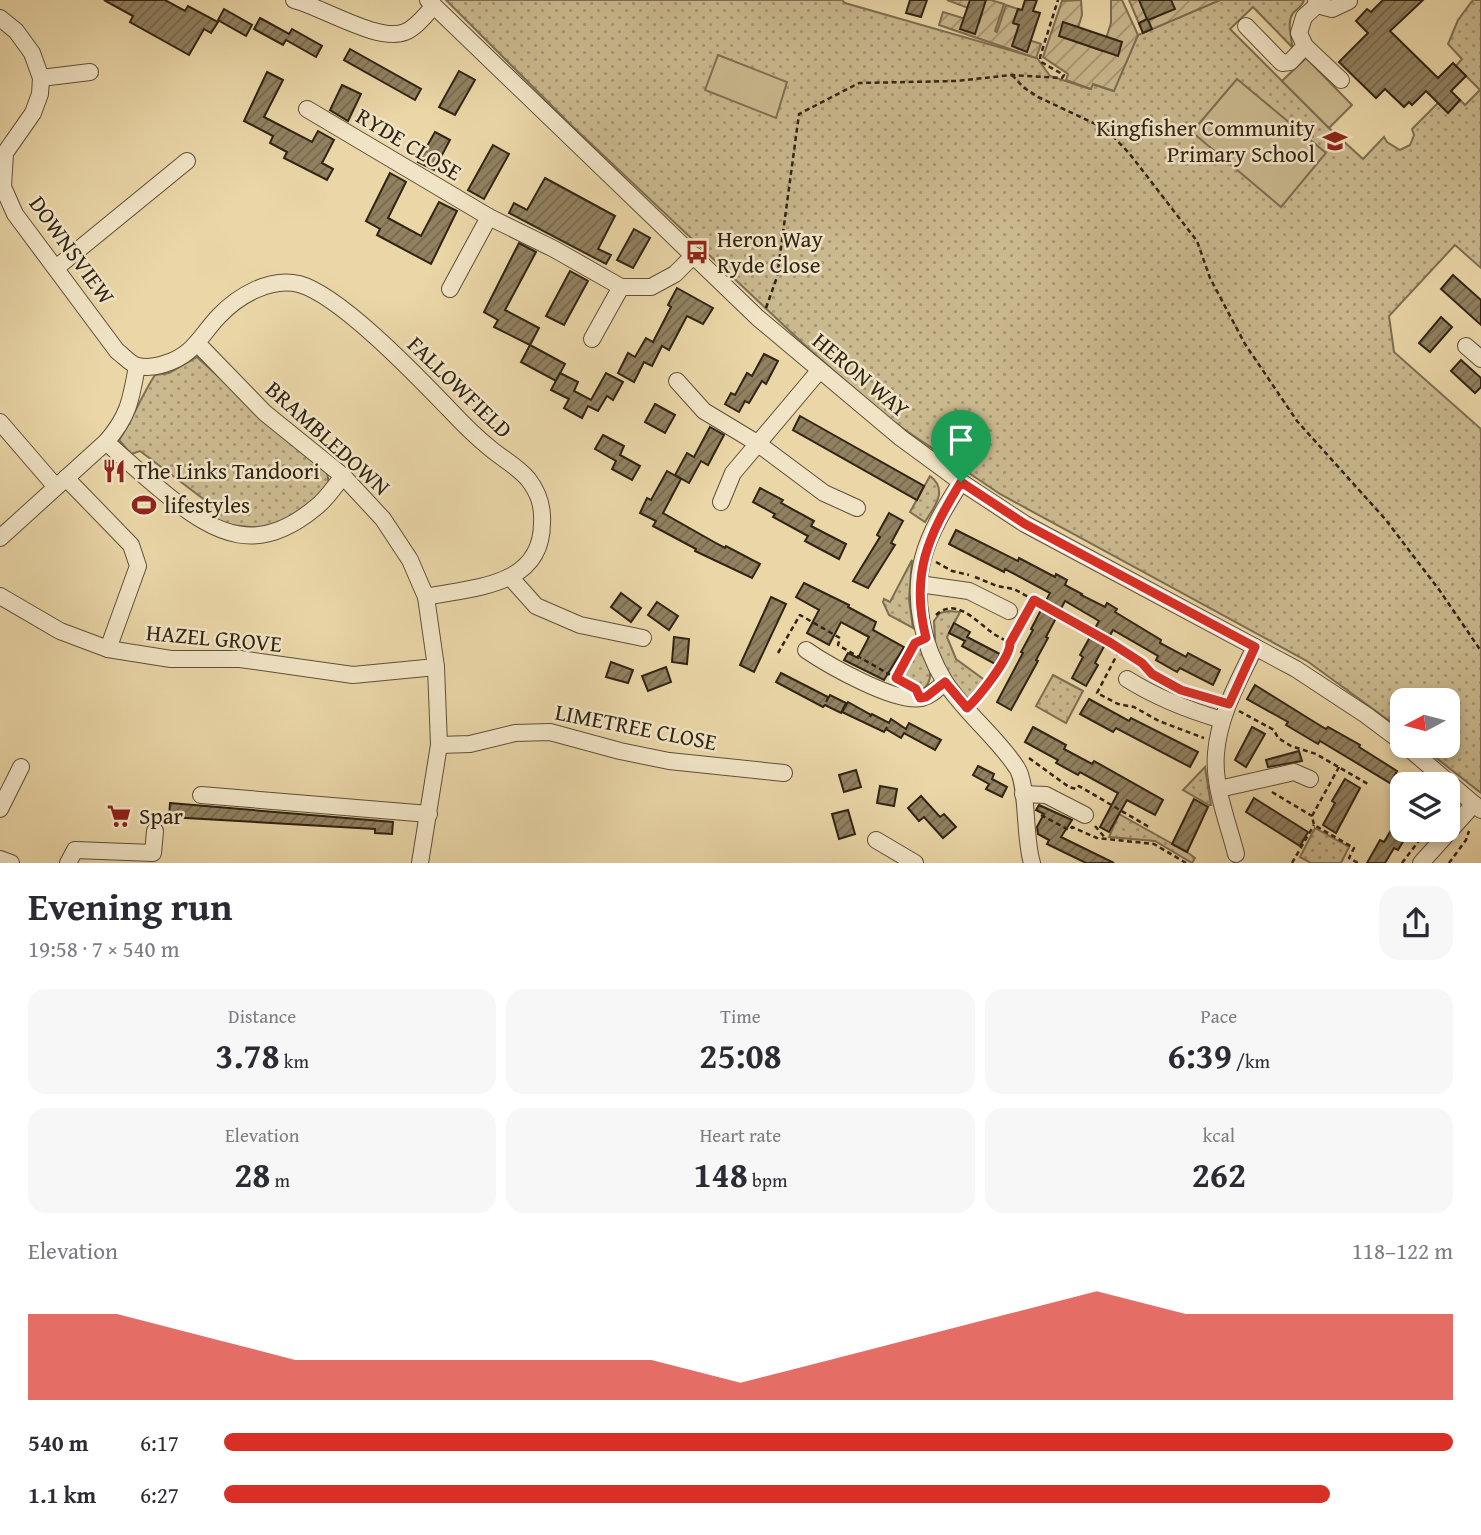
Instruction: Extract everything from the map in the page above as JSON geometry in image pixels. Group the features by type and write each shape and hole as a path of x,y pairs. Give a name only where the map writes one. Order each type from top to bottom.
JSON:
{"street":[{"path":"294,0 375,31 393,35 408,32 431,3"},
{"path":"1340,80 1305,46 1299,33 1304,16 1317,2 1332,9 1349,1"},
{"name":"HERON WAY","path":"431,3 758,318 901,438 1025,524 1316,681 1390,734"},
{"path":"0,18 16,31 32,53 41,78 90,72"},
{"path":"1247,26 1282,63 1290,62 1305,46"},
{"name":"DOWNSVIEW","path":"41,78 40,94 33,113 5,153 2,187 15,214 117,351 137,366"},
{"name":"RYDE CLOSE","path":"307,109 489,217 554,249 621,287"},
{"path":"56,268 187,161"},
{"path":"450,289 489,217"},
{"path":"592,339 621,287 651,287 675,274 694,255"},
{"name":"FALLOWFIELD","path":"198,344 219,316 240,299 265,285 284,282 301,285 345,312 418,376 488,447 527,477 536,491 542,507 542,539 530,564 511,578"},
{"path":"0,538 106,442 121,425 131,399 137,366 156,366 180,359 198,344"},
{"name":"BRAMBLEDOWN","path":"198,344 265,413 343,476 383,519 410,560 426,597 436,667 439,745 419,863"},
{"path":"1466,346 1481,359"},
{"path":"721,502 733,473 819,371"},
{"path":"677,381 704,411 757,443 824,493 857,508"},
{"path":"0,422 131,545 138,566 108,649"},
{"path":"106,442 195,517 222,531 242,535 264,534 287,528 317,507 343,476"},
{"path":"961,482 930,537 924,555 919,584 924,630 945,682 1019,770 1031,794 1027,848 1032,863"},
{"path":"426,597 511,578 536,606 580,625 643,638"},
{"path":"919,584 969,591 1009,611"},
{"name":"HAZEL GROVE","path":"0,596 60,631 108,649 171,659 240,659 353,675 436,667"},
{"path":"1236,854 1219,789 1215,755 1226,710 1255,647"},
{"path":"806,650 831,667 908,699 926,697 945,682"},
{"path":"1127,679 1181,708 1226,710"},
{"name":"LIMETREE CLOSE","path":"439,745 470,744 515,733 550,732 669,761 784,773"},
{"name":"HERON WAY","path":"1420,758 1478,807"},
{"path":"0,809 21,767"},
{"path":"1219,789 1294,772 1310,779"},
{"path":"201,794 429,814"},
{"path":"1031,794 1046,794 1085,815"},
{"path":"1421,863 1478,807"},
{"path":"68,863 75,850 153,858 155,831"},
{"path":"876,840 915,863"},
{"path":"0,859 11,863"}],"path":[{"path":"758,318 767,307 777,277 799,114 859,83 956,81 1012,75 1062,78 1064,75 1041,62 1040,57 1058,0"},
{"path":"1012,75 1038,97 1106,129 1129,153 1197,241 1210,278 1245,344 1297,421 1385,520 1481,651"},
{"path":"924,555 952,571 1014,589 1111,643 1142,663 1152,674 1181,690 1274,730 1278,738 1291,746 1316,754 1368,784"},
{"path":"967,708 979,696 1010,650 1010,643 1034,600"},
{"path":"896,678 915,643 939,612 958,610 970,613 990,631 1010,643"},
{"path":"778,653 800,615 840,638 838,645 916,689 920,698"},
{"path":"1022,752 1069,788 1076,789 1079,786 1149,827"},
{"path":"1292,863 1314,825 1312,816 1339,767"},
{"path":"1261,779 1265,788 1312,816"},
{"path":"1031,794 1040,801 1035,811 1069,830 1072,827 1097,838 1154,844 1186,863"},
{"path":"1085,815 1106,839"},
{"path":"1314,825 1354,848 1349,858 1358,863"},
{"path":"1402,863 1418,842"}],"shaded area":[{"path":"446,0 842,0 1037,58 1050,76 1090,89 1092,84 1113,91 1138,35 1220,0 1304,0 1291,17 1292,47 1253,7 1230,29 1363,159 1384,137 1400,150 1410,145 1414,135 1412,129 1438,103 1448,112 1460,100 1465,105 1480,90 1456,66 1462,59 1448,44 1458,20 1473,0 1481,0 1481,268 1455,245 1389,316 1394,352 1481,429 1481,793 1460,777 1460,772 1454,772 1436,758 1460,758 1460,688 1390,688 1390,721 1307,661 1000,494 886,417 809,349 570,124"},
{"path":"947,0 991,0 1004,4 995,31 997,32 1006,5 1018,9 1013,23 1019,25 1016,36 1041,44 1036,58 939,25 943,12 979,23 982,13"},
{"path":"1081,0 1082,15 1074,41 1102,51 1111,23 1111,0 1122,0 1138,35 1114,91 1093,84 1091,89 1066,80 1068,74 1043,57 1062,1"},
{"path":"1129,0 1220,0 1143,33"},
{"path":"718,55 787,82 776,118 705,90"},
{"path":"1306,58 1352,105 1329,128 1282,81"},
{"path":"1237,79 1326,153 1281,207 1192,132"},
{"path":"197,357 300,451 327,472 329,485 320,499 271,529 220,524 205,518 206,501 140,451 131,454 119,440 155,375 169,373"},
{"path":"930,476 936,481 939,493 936,505 925,522 910,512"},
{"path":"912,560 909,599 913,628 889,615 883,602 884,599 890,602"},
{"path":"960,612 947,637 956,659 986,681 978,695 967,704 949,681 931,641 935,639 934,621 940,613"},
{"path":"920,643 930,675 926,687 920,692 901,677"},
{"path":"1053,675 1083,691 1066,723 1036,706"},
{"path":"1205,767 1211,805 1183,790"},
{"path":"1119,814 1187,852 1195,858 1192,863 1155,841 1109,837"},
{"path":"1315,828 1349,847 1341,863 1311,863 1300,857"}],"building":[{"path":"104,0 165,0 185,11 188,6 218,22 211,33 204,29 189,55 130,22 133,16"},
{"path":"910,0 927,0 921,17 906,13"},
{"path":"970,0 986,0 975,34 960,29"},
{"path":"1025,0 1037,0 1033,11 1040,13 1027,52 1012,46 1019,25 1013,23"},
{"path":"1139,0 1171,0 1175,9 1148,20 1152,29 1143,33 1139,23 1147,19"},
{"path":"1383,0 1423,0 1390,31 1438,78 1453,63 1466,76 1451,91 1460,100 1448,113 1426,91 1412,105 1409,102 1404,107 1385,89 1376,98 1339,62 1368,33 1356,21 1367,9 1371,12"},
{"path":"224,9 252,25 246,36 218,20"},
{"path":"260,18 289,34 292,29 322,46 316,57 286,40 283,45 254,29"},
{"path":"1063,22 1122,42 1118,56 1059,36"},
{"path":"350,49 421,89 415,100 344,60"},
{"path":"459,71 475,80 455,115 439,107"},
{"path":"267,72 283,80 264,117 312,142 318,131 334,140 322,163 333,169 327,180 284,158 287,152 270,143 273,136 244,121"},
{"path":"342,85 361,94 348,121 330,110"},
{"path":"435,132 450,140 434,170 418,162"},
{"path":"493,145 509,154 484,199 468,190"},
{"path":"390,173 406,182 388,218 421,236 439,202 457,211 431,264 377,235 380,229 366,221"},
{"path":"545,178 615,216 598,249 611,255 606,264 509,213 514,203 527,210"},
{"path":"634,229 650,238 633,268 617,260"},
{"path":"519,243 536,252 505,310 539,328 530,345 494,327 498,320 484,312"},
{"path":"570,271 588,281 564,325 546,316"},
{"path":"1453,275 1481,300 1481,325 1441,289"},
{"path":"677,288 713,308 703,324 687,316 669,350 662,346 652,366 644,362 634,382 618,373 628,353 635,357 646,338 653,342 671,307 668,305"},
{"path":"1441,317 1452,327 1430,352 1419,343"},
{"path":"530,345 565,364 556,381 521,362"},
{"path":"764,354 778,361 766,384 762,381 749,403 745,401 739,412 725,404 731,393 735,395 747,373 752,376"},
{"path":"1461,360 1481,378 1481,387 1475,393 1451,371"},
{"path":"560,373 578,382 574,391 591,400 606,373 623,382 613,400 607,396 598,411 588,406 582,418 564,408 569,399 551,390"},
{"path":"655,404 675,415 665,433 645,422"},
{"path":"800,416 924,486 917,500 793,430"},
{"path":"710,427 724,435 708,465 701,461 689,483 675,475 687,453 694,457"},
{"path":"603,435 624,446 620,455 640,466 632,480 612,469 616,461 595,449"},
{"path":"667,471 681,479 663,513 725,548 726,546 760,564 752,578 695,551 696,549 653,526 656,521 640,513 647,498 651,500"},
{"path":"760,488 814,521 811,526 846,544 839,559 805,541 808,536 773,517 775,514 753,502"},
{"path":"889,513 903,521 891,543 895,545 868,588 853,581 880,537 877,535"},
{"path":"956,530 1018,561 1019,558 1055,577 1056,574 1067,580 1065,585 1081,595 1105,607 1107,603 1117,609 1115,612 1161,640 1160,643 1186,657 1188,653 1220,670 1213,685 1180,668 1177,672 1156,660 1158,656 1113,630 1086,686 1072,678 1083,657 1080,655 1099,621 1065,601 1046,637 1048,638 1036,660 1038,661 1011,710 997,702 1050,593 949,544"},
{"path":"804,583 876,622 873,630 904,647 884,680 844,660 848,653 858,658 869,637 841,622 829,645 807,633 819,610 796,597"},
{"path":"621,593 641,608 631,622 611,607"},
{"path":"771,597 786,604 754,672 740,665"},
{"path":"657,602 678,616 669,630 648,615"},
{"path":"954,623 970,632 967,637 1000,654 995,664 962,646 965,641 949,633"},
{"path":"674,637 689,639 687,664 672,662"},
{"path":"611,662 633,670 628,683 606,677"},
{"path":"666,667 671,682 648,691 642,676"},
{"path":"781,673 828,697 826,702 830,695 846,703 841,713 825,705 823,707 776,682"},
{"path":"1255,685 1326,729 1328,727 1360,745 1359,747 1397,771 1390,772 1390,783 1320,741 1318,744 1286,725 1288,722 1247,699"},
{"path":"1089,699 1129,721 1131,718 1198,752 1190,767 1116,728 1113,732 1080,714"},
{"path":"848,702 871,715 870,717 872,714 889,723 891,719 906,729 909,723 941,740 935,750 904,733 901,738 886,729 887,727 884,732 842,712"},
{"path":"1033,727 1066,745 1064,749 1092,764 1094,761 1163,800 1155,815 1127,800 1109,832 1100,827 1118,793 1080,772 1078,775 1056,763 1058,760 1025,742"},
{"path":"1252,727 1265,734 1246,767 1235,760"},
{"path":"1299,751 1302,761 1268,767 1266,760"},
{"path":"978,766 994,774 992,779 1007,787 1002,797 986,789 989,784 973,775"},
{"path":"856,770 861,787 844,792 839,775"},
{"path":"1345,779 1360,788 1336,833 1323,825 1335,803 1332,801"},
{"path":"880,786 897,789 894,806 877,803"},
{"path":"921,796 940,817 944,814 956,827 943,838 924,817 919,821 908,808"},
{"path":"1254,798 1308,832 1300,846 1246,812"},
{"path":"1194,799 1208,807 1187,852 1172,844"},
{"path":"170,803 393,822 392,834 375,833 375,829 169,817"},
{"path":"1039,805 1072,820 1061,837 1114,863 1086,863 1047,844 1049,840 1038,834 1037,827 1044,814 1036,810"},
{"path":"848,810 855,834 839,839 832,814"},
{"path":"1390,832 1390,842 1403,842 1398,850 1394,848 1385,863 1367,863 1380,840 1384,842"}],"place":[{"name":"Kingfisher Community Primary School","path":"1335,141"},
{"name":"Heron Way Ryde Close","path":"697,252"},
{"name":"The Links Tandoori","path":"114,471"},
{"name":"lifestyles","path":"144,505"},
{"name":"Spar","path":"119,816"}],"route":[{"path":"961,482 1025,524 1255,647 1229,704 1181,690 1152,674 1142,663 1111,643 1034,600 1010,643 1010,650 979,696 967,708 945,682 926,697 920,698 916,689 896,678 915,643 926,638 919,612 922,559 930,537 961,482"}]}
